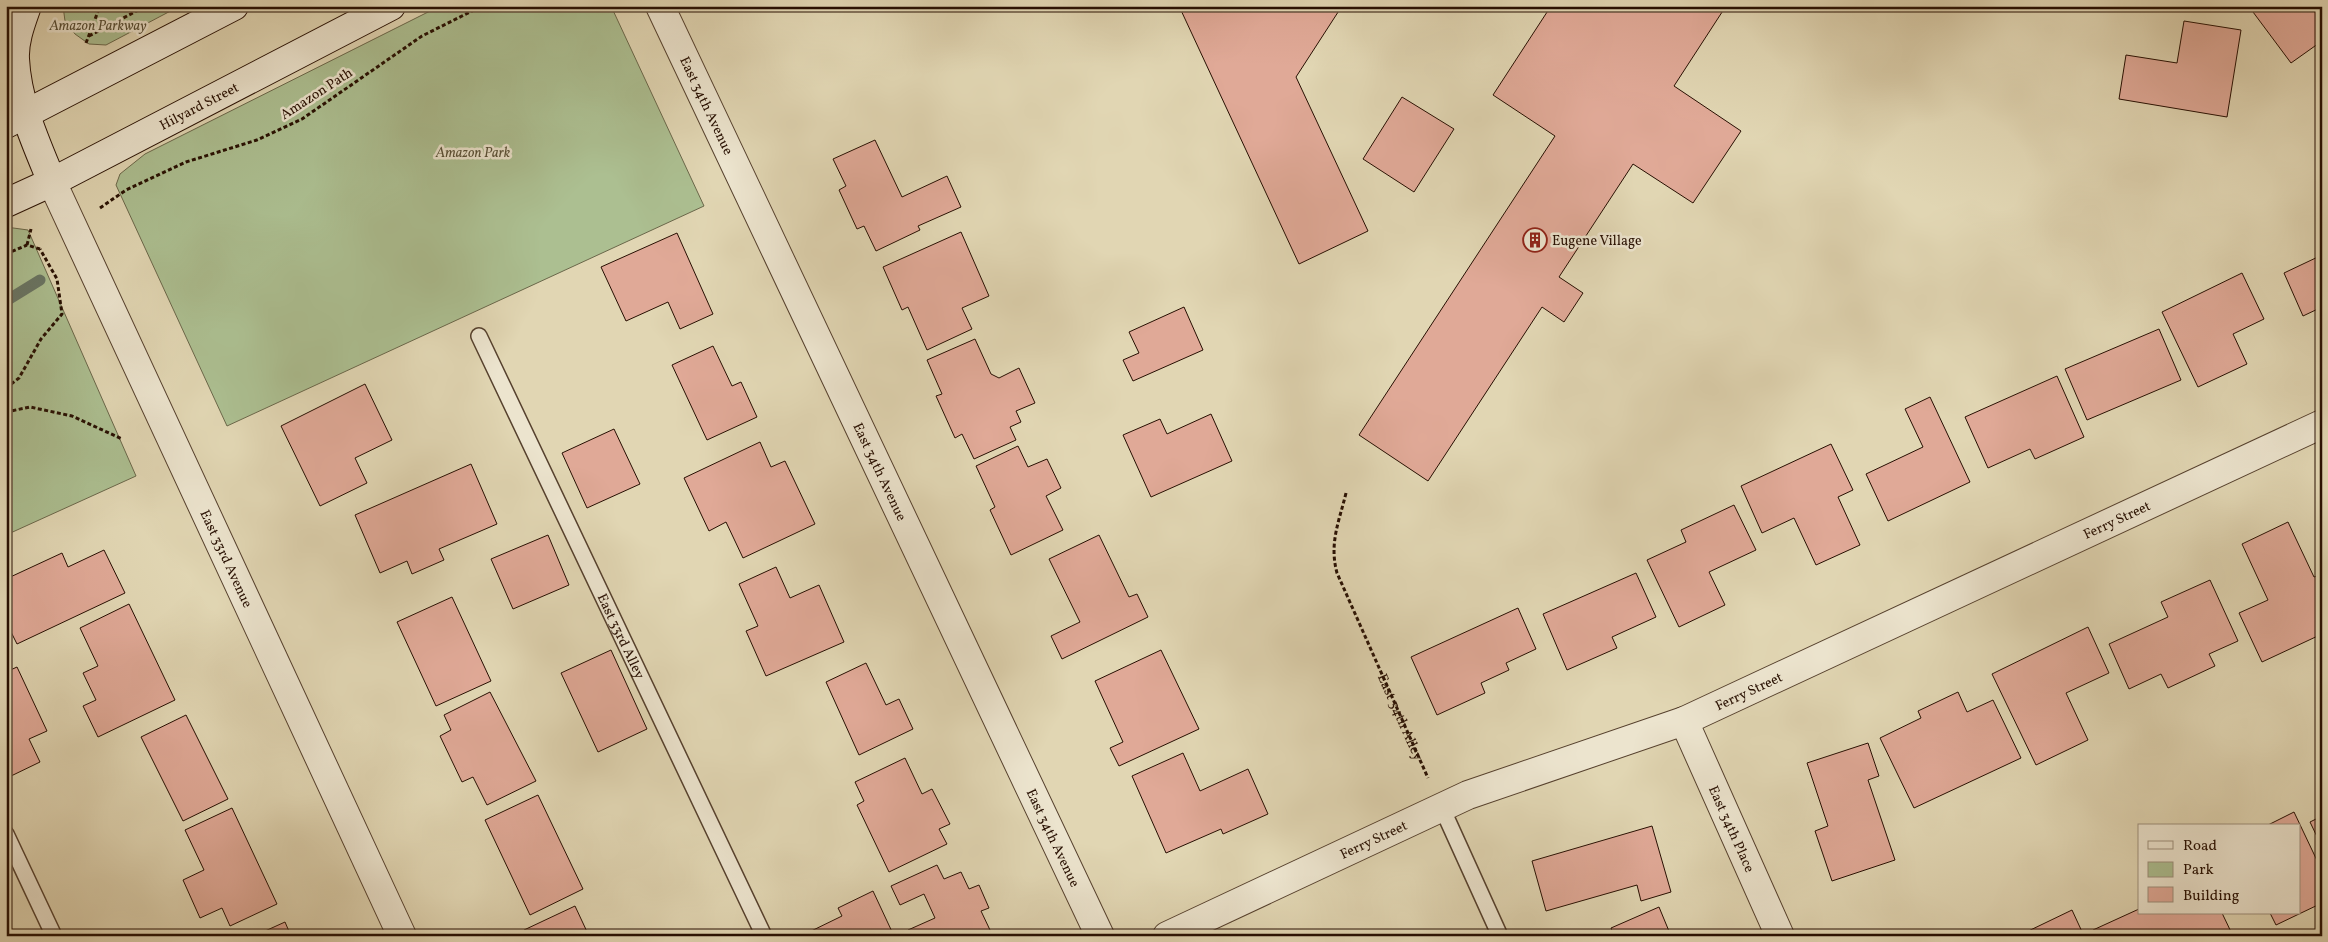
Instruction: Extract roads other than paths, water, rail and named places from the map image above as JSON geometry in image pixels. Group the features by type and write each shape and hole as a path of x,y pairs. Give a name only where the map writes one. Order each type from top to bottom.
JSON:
{"street":[{"name":"East 33rd Avenue","path":"27,6 18,29 15,59 16,119 52,182 402,936"},
{"path":"16,119 234,6"},
{"name":"Hilyard Street","path":"6,203 52,182 391,6"},
{"name":"East 34th Avenue","path":"660,6 1100,936"},
{"name":"Ferry Street","path":"1167,936 1484,789 1684,721 2322,424"},
{"name":"East 34th Place","path":"1684,721 1780,936"}],"lane":[{"name":"East 33rd Alley","path":"479,336 764,936"},
{"path":"1442,808 1500,936"},
{"path":"6,834 54,936"}],"waterway":[{"path":"6,301 40,280"}],"place":[{"name":"Eugene Village","path":"1535,240"}],"park label":[{"name":"Amazon Parkway","path":"98,25"},
{"name":"Amazon Park","path":"473,152"}]}
